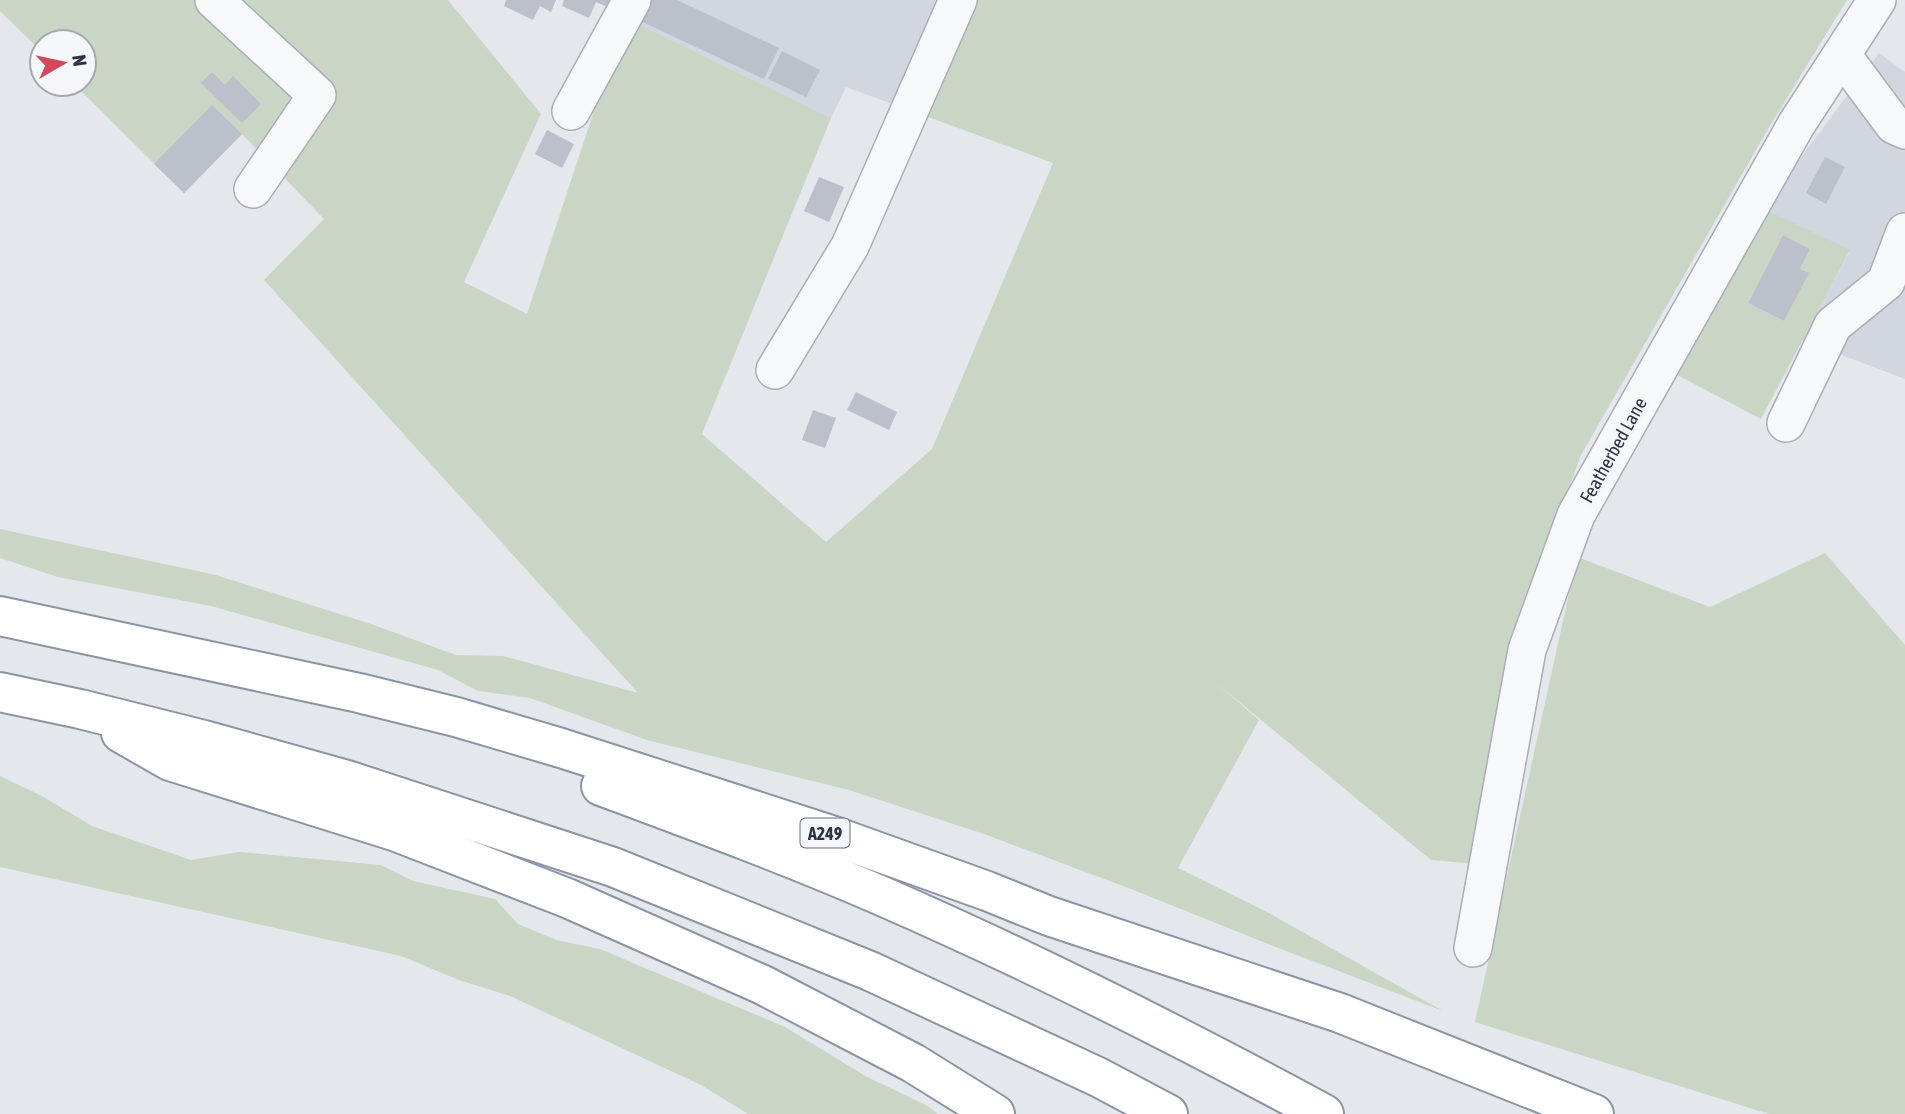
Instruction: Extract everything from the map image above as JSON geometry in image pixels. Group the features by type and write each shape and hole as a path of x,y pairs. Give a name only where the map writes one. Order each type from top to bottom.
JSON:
{"highway":[{"name":"A249","path":"0,617 359,693 456,717 561,748 831,835 975,886 1049,916 1340,1013 1594,1114"},
{"name":"A249","path":"86,634 319,696 424,728 576,777 735,836 881,895 985,943 1171,1033 1324,1114"},
{"path":"0,692 204,740 347,780 613,867 870,971 1098,1077 1168,1114"},
{"path":"80,709 170,761 394,831 567,898 690,952 763,985 913,1063 995,1114"}],"street":[{"path":"214,0 317,95 253,189"},
{"path":"571,111 632,0"},
{"path":"775,370 850,246 958,0"},
{"name":"Featherbed Lane","path":"1473,948 1527,650 1576,515 1796,125 1877,0"},
{"path":"1842,55 1894,125 1905,130"},
{"path":"1786,423 1833,325 1886,282 1905,232"}],"shaded area":[{"path":"634,0 972,0 920,114 846,87 831,118 625,17"},
{"path":"1879,53 1905,72 1905,379 1802,340 1850,251 1763,208"}],"green space":[{"path":"0,0 448,0 541,114 464,282 527,314 625,17 831,118 702,434 826,542 932,449 1053,163 920,114 972,0 1847,0 1768,129 1581,455 1514,640 1477,864 1431,860 1215,682 1259,720 1178,868 1267,912 1443,1011 984,834 849,790 647,740 530,698 478,691 438,670 211,606 58,577 0,558 0,529 216,575 371,624 456,655 503,656 638,693 264,280 324,219 242,134 184,193 88,98 98,98 98,28 28,28 28,38 0,11"},
{"path":"1763,208 1850,250 1761,419 1664,368","holes":["1783,235 1810,249 1800,269 1808,273 1784,321 1748,303"]},
{"path":"1825,553 1905,645 1905,1114 1769,1114 1475,1022 1577,557 1710,607"},
{"path":"0,776 40,795 92,826 191,860 239,852 381,865 413,881 495,899 518,924 556,940 600,949 785,1027 867,1077 926,1105 938,1114 748,1114 701,1085 510,996 459,980 401,956 0,867"}],"building":[{"path":"506,0 556,0 551,12 540,6 533,20 504,6"},
{"path":"564,0 616,0 612,9 596,2 589,18 562,6"},
{"path":"642,0 677,0 779,48 764,79 634,18"},
{"path":"782,51 820,70 806,97 768,79"},
{"path":"212,72 225,85 233,76 261,104 242,123 201,83"},
{"path":"212,105 242,134 184,193 154,164"},
{"path":"547,130 574,144 562,168 535,154"},
{"path":"1825,157 1845,167 1826,204 1806,193"},
{"path":"819,177 844,187 829,222 804,211"},
{"path":"1783,235 1810,249 1800,269 1809,273 1784,321 1748,303"},
{"path":"856,392 897,412 889,430 847,410"},
{"path":"813,410 836,418 825,448 802,440"}]}
